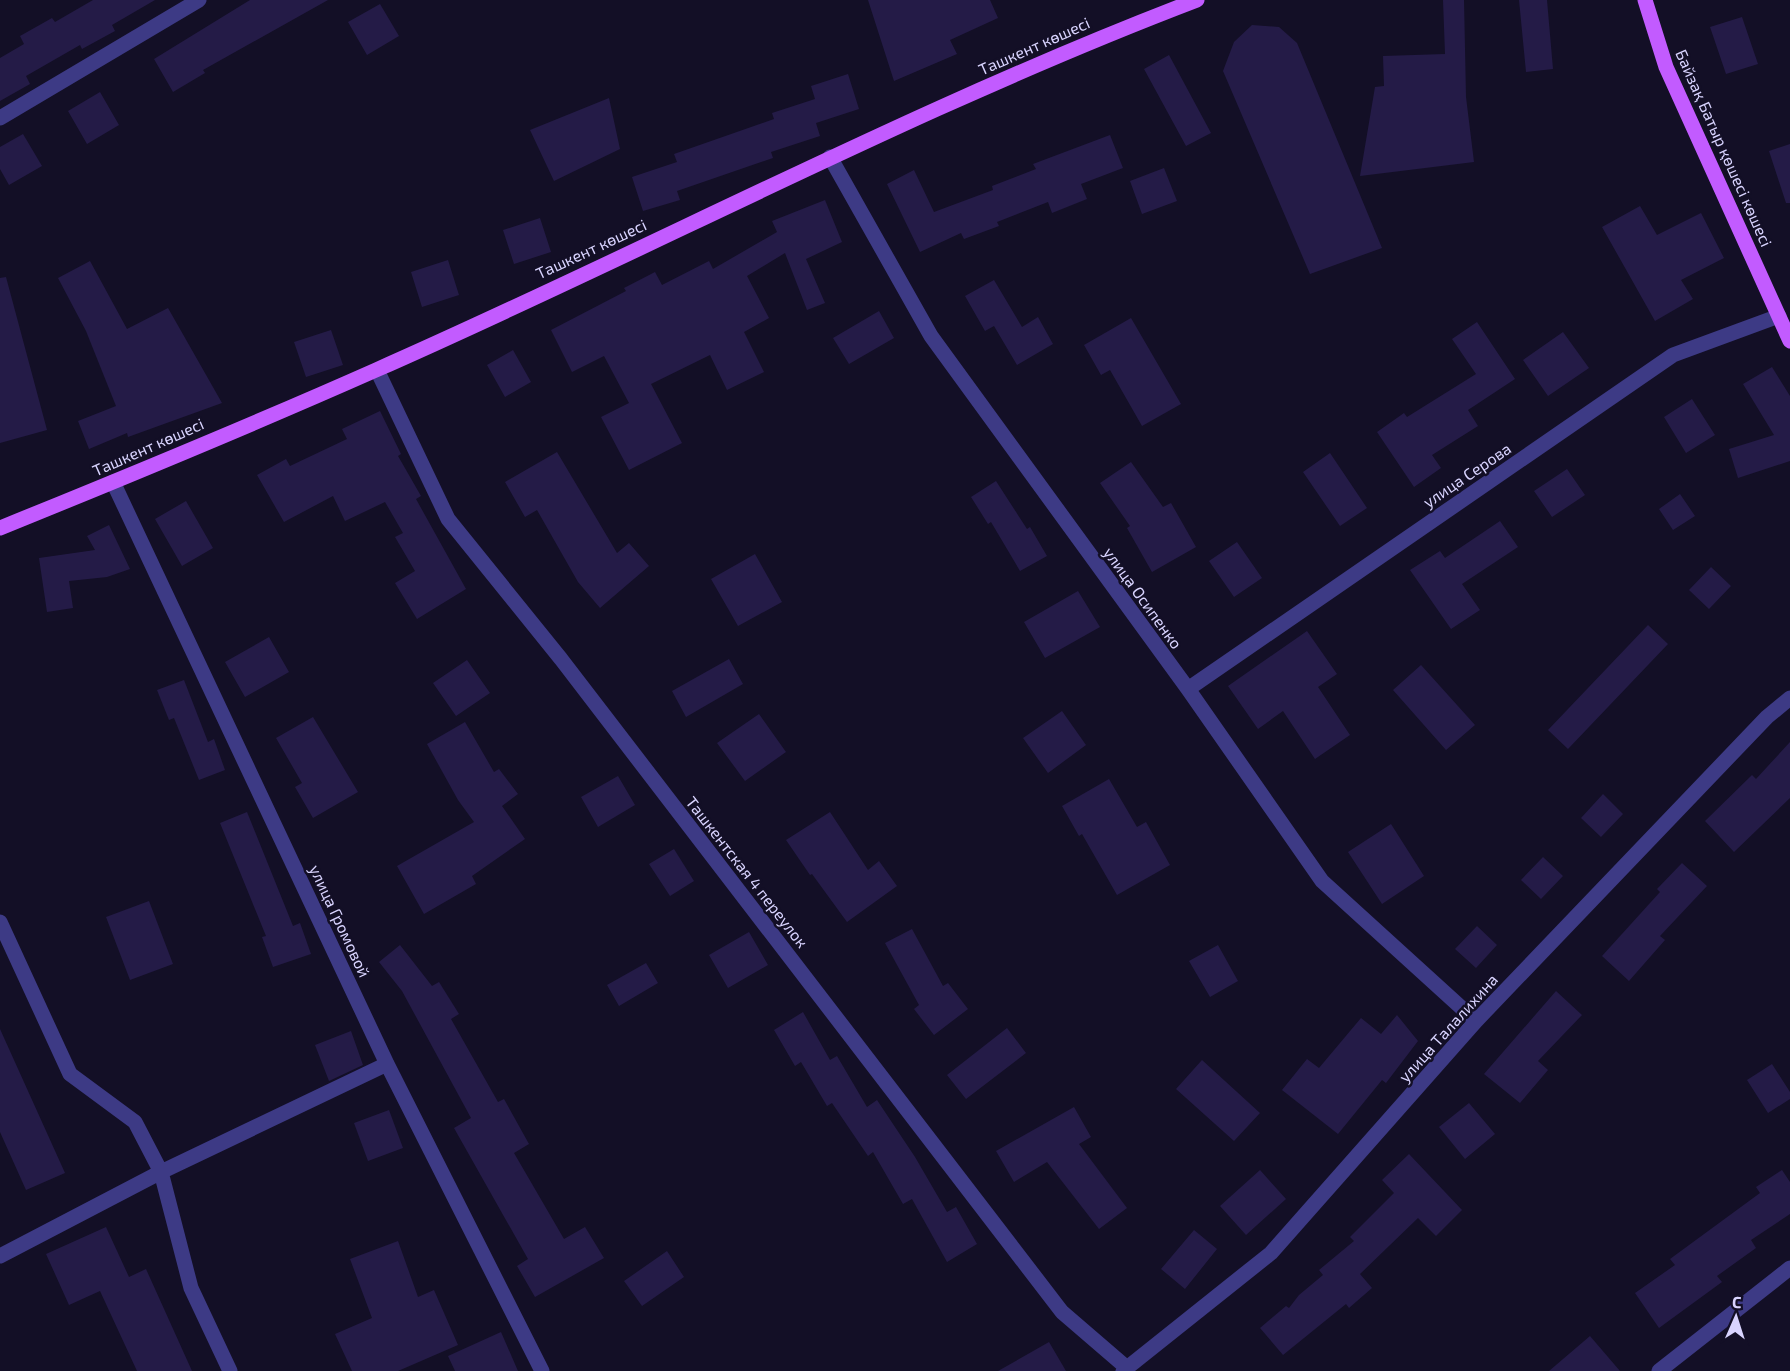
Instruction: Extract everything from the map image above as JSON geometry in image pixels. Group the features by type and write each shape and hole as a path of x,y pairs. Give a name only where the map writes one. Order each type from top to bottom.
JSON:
{"main road":[{"name":"Ташкент көшесі","path":"0,528 113,483 376,370 830,157 1095,39 1197,0"},
{"name":"Байзақ Батыр қөшесі көшесі","path":"1645,0 1666,67 1790,341"}],"street":[{"path":"0,118 199,0"},
{"name":"улица Осипенко","path":"830,157 931,336 1188,689 1322,881 1476,1021"},
{"name":"улица Серова","path":"1188,689 1673,356 1779,316"},
{"name":"Ташкентская 4 переулок","path":"376,370 448,519 561,659 1062,1312 1125,1370"},
{"name":"улица Громовой","path":"113,483 387,1064 542,1371"},
{"name":"улица Талалихина","path":"1125,1370 1271,1253 1476,1021 1767,717 1790,698"},
{"path":"0,922 70,1074 135,1122 161,1172 191,1288 230,1371"},
{"path":"0,1256 161,1172 387,1064"},
{"path":"1659,1371 1790,1268"}],"building":[{"path":"93,0 155,0 112,25 115,31 82,49 80,45 26,76 30,84 0,101 0,58 24,44 20,36 52,18 55,22"},
{"path":"250,0 328,0 203,70 205,73 173,92 154,59"},
{"path":"868,0 990,0 998,18 950,40 957,54 894,81"},
{"path":"1443,0 1464,0 1466,97 1474,162 1360,176 1375,87 1384,86 1383,56 1445,54"},
{"path":"1519,0 1547,0 1553,69 1526,72"},
{"path":"380,4 399,36 367,55 348,22"},
{"path":"1742,17 1758,64 1726,74 1710,27"},
{"path":"1252,25 1279,27 1297,43 1382,248 1310,274 1223,71 1234,42"},
{"path":"1169,55 1211,133 1186,146 1144,69"},
{"path":"848,74 859,109 816,123 820,136 771,152 773,158 677,191 680,200 643,211 632,177 677,162 674,154 774,119 772,113 815,99 811,86"},
{"path":"100,92 119,125 87,144 68,111"},
{"path":"609,98 620,149 554,181 530,130"},
{"path":"23,134 42,166 9,185 0,169 0,147"},
{"path":"1110,135 1123,168 1081,184 1087,199 1052,213 1048,202 997,222 999,226 964,239 961,233 920,252 887,184 914,170 934,212 993,190 992,186 1036,169 1033,164"},
{"path":"1790,144 1790,203 1786,203 1769,151"},
{"path":"1164,168 1177,201 1142,214 1130,181"},
{"path":"825,200 842,242 806,259 825,303 807,310 785,253 747,276 769,318 744,332 764,372 727,390 710,355 651,384 682,443 629,470 601,417 629,403 604,356 572,372 551,330 626,291 624,288 655,272 662,285 709,261 713,269 777,232 772,221"},
{"path":"1640,206 1657,235 1701,213 1724,258 1681,280 1693,299 1655,321 1602,227"},
{"path":"540,218 551,252 514,264 503,230"},
{"path":"448,260 459,295 422,307 411,272"},
{"path":"90,261 127,329 168,308 222,403 128,437 127,433 89,449 78,421 116,406 86,331 58,278"},
{"path":"6,277 47,430 0,443 0,278"},
{"path":"994,280 1022,327 1038,317 1053,344 1017,365 994,326 985,331 965,296"},
{"path":"879,311 894,338 849,364 833,338"},
{"path":"1131,318 1181,404 1142,426 1110,370 1101,375 1084,345"},
{"path":"1477,322 1515,379 1468,410 1478,426 1432,455 1441,468 1414,487 1377,432 1404,413 1407,417 1476,374 1452,339"},
{"path":"331,330 343,365 306,377 294,342"},
{"path":"1563,332 1589,368 1548,396 1523,360"},
{"path":"513,350 531,382 505,397 487,365"},
{"path":"1772,367 1790,396 1790,461 1738,478 1729,449 1774,435 1743,384"},
{"path":"1692,399 1715,435 1686,453 1664,417"},
{"path":"380,411 401,454 398,456 421,496 416,499 466,589 417,619 395,583 415,571 395,537 403,533 385,502 345,521 333,496 284,522 257,475 286,459 290,466 347,439 342,429"},
{"path":"557,452 617,553 629,543 649,566 600,608 578,582 537,510 525,517 505,482"},
{"path":"1330,453 1367,508 1340,526 1303,472"},
{"path":"1131,462 1163,507 1171,503 1196,547 1152,572 1127,528 1130,526 1100,483"},
{"path":"1567,469 1585,495 1552,517 1534,491"},
{"path":"996,481 1027,529 1030,527 1047,556 1020,571 991,522 988,524 971,497"},
{"path":"1680,494 1695,516 1673,530 1659,509"},
{"path":"186,501 213,548 182,566 155,519"},
{"path":"1500,521 1518,547 1462,584 1480,610 1451,629 1410,570 1440,551 1445,558"},
{"path":"109,525 130,569 107,577 69,581 73,608 47,612 39,558 95,550 87,536"},
{"path":"1237,542 1262,578 1234,597 1209,561"},
{"path":"755,554 782,602 738,626 711,579"},
{"path":"1711,567 1731,586 1709,609 1689,590"},
{"path":"1078,591 1100,627 1045,658 1024,622"},
{"path":"1648,625 1668,644 1568,749 1548,730"},
{"path":"1307,631 1337,674 1318,687 1350,735 1315,759 1283,711 1258,729 1228,686"},
{"path":"269,637 289,672 245,697 225,662"},
{"path":"729,659 743,684 686,717 672,691"},
{"path":"467,660 490,693 456,716 433,683"},
{"path":"1421,665 1475,725 1446,750 1393,690"},
{"path":"184,680 208,742 214,739 225,770 199,780 174,718 169,720 157,690"},
{"path":"1062,711 1086,745 1048,773 1023,738"},
{"path":"759,714 786,752 745,781 717,743"},
{"path":"313,717 358,792 313,818 295,787 302,783 276,738"},
{"path":"465,722 494,772 499,769 518,794 502,806 525,839 472,876 476,884 424,914 397,866 474,822 458,800 427,744"},
{"path":"1790,742 1790,798 1734,852 1705,821 1752,775 1756,779"},
{"path":"618,776 635,805 598,827 581,797"},
{"path":"1109,779 1137,827 1146,822 1170,865 1117,895 1082,834 1079,836 1062,806"},
{"path":"1603,794 1623,814 1601,837 1581,818"},
{"path":"247,812 293,926 300,923 311,954 273,967 262,937 266,936 220,823"},
{"path":"830,812 868,870 879,861 897,886 847,922 786,840"},
{"path":"1391,824 1424,876 1382,904 1348,852"},
{"path":"674,849 694,881 670,896 649,864"},
{"path":"1543,857 1563,876 1541,899 1521,880"},
{"path":"1682,863 1707,886 1660,936 1665,940 1629,981 1602,956 1660,892 1657,889"},
{"path":"149,901 173,964 130,980 106,917"},
{"path":"1477,926 1497,945 1476,968 1455,949"},
{"path":"912,929 943,986 948,983 968,1009 934,1035 914,1009 919,1005 885,943"},
{"path":"749,932 768,965 728,988 709,955"},
{"path":"400,945 432,986 439,982 459,1014 451,1019 498,1102 504,1099 529,1144 514,1153 564,1239 585,1227 604,1258 535,1297 517,1266 528,1259 454,1128 471,1118 402,991 379,962"},
{"path":"1218,945 1238,981 1210,997 1189,961"},
{"path":"646,963 658,983 619,1006 607,985"},
{"path":"1556,991 1582,1015 1538,1061 1548,1070 1520,1103 1484,1074"},
{"path":"803,1012 830,1060 837,1056 867,1107 877,1100 915,1157 947,1212 956,1207 977,1244 947,1262 912,1199 903,1204 873,1152 868,1156 832,1103 827,1106 801,1062 795,1066 774,1030"},
{"path":"1397,1015 1418,1041 1386,1083 1382,1080 1338,1134 1282,1090 1307,1059 1319,1068 1361,1018 1381,1034"},
{"path":"1007,1028 1026,1053 966,1099 947,1075"},
{"path":"0,1029 65,1173 26,1190 0,1132"},
{"path":"351,1031 363,1065 329,1081 315,1045"},
{"path":"1202,1060 1260,1113 1234,1141 1176,1089"},
{"path":"1772,1064 1790,1092 1790,1099 1768,1113 1747,1080"},
{"path":"1469,1103 1495,1134 1465,1159 1439,1127"},
{"path":"1074,1107 1091,1137 1079,1144 1127,1208 1099,1229 1047,1162 1014,1182 996,1151"},
{"path":"389,1110 403,1148 368,1161 354,1123"},
{"path":"1409,1154 1462,1210 1436,1236 1418,1218 1360,1274 1372,1288 1349,1308 1346,1304 1283,1355 1260,1328 1286,1306 1289,1308 1299,1295 1323,1275 1319,1270 1354,1241 1350,1237 1394,1193 1382,1180"},
{"path":"1260,1170 1286,1199 1246,1235 1220,1206"},
{"path":"1782,1170 1790,1182 1790,1214 1751,1240 1756,1248 1717,1276 1722,1282 1659,1328 1635,1293 1675,1265 1670,1259 1760,1193 1756,1187"},
{"path":"106,1227 129,1277 146,1269 192,1371 137,1371 100,1291 69,1305 46,1254"},
{"path":"1194,1230 1217,1249 1185,1289 1161,1269"},
{"path":"398,1241 418,1297 434,1290 458,1345 398,1371 352,1371 335,1334 372,1318 350,1259"},
{"path":"667,1251 684,1277 642,1306 624,1281"},
{"path":"501,1332 518,1371 455,1371 448,1356"},
{"path":"1590,1336 1620,1371 1549,1371"},
{"path":"1049,1342 1066,1371 998,1371"}]}
